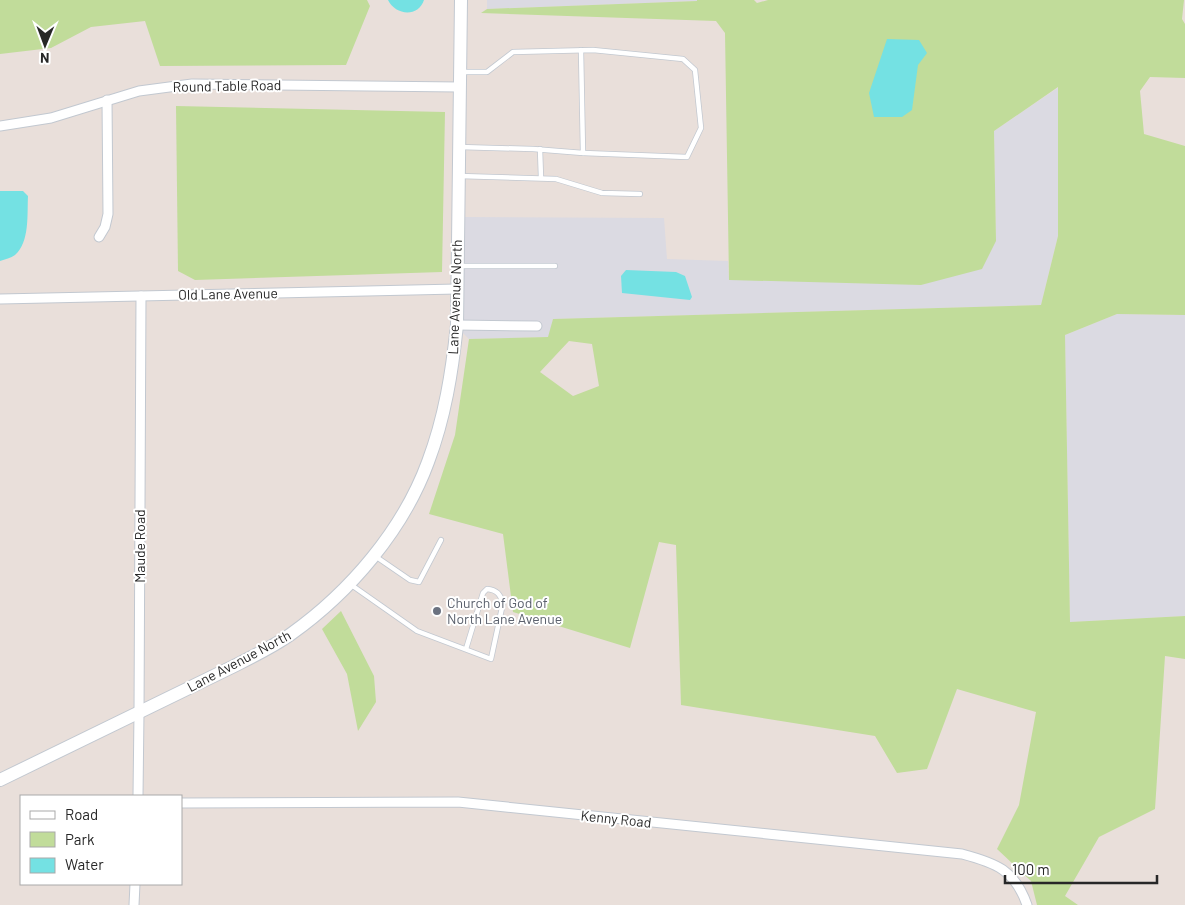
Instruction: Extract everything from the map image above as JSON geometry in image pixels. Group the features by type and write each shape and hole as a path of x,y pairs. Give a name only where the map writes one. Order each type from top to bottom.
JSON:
{"main road":[{"name":"Lane Avenue North","path":"0,780 139,713 270,647 291,634 322,610 349,584 374,555 402,513 428,463 444,411 452,369 457,325 461,0"}],"street":[{"name":"Round Table Road","path":"0,126 51,118 139,91 192,84 459,88"},
{"path":"99,237 105,227 108,214 107,100"},
{"name":"Old Lane Avenue","path":"0,299 457,289"},
{"name":"Maude Road","path":"138,795 141,296"},
{"path":"457,325 537,326"},
{"name":"Kenny Road","path":"182,804 458,802 962,854 997,866 1015,879 1027,905"},
{"path":"134,905 135,885"}],"lane":[{"path":"581,50 583,153"},
{"path":"458,147 687,156 701,128 695,70 683,60 593,50 513,52 487,72 459,72"},
{"path":"540,149 541,178"},
{"path":"458,176 556,179 602,192 640,194"},
{"path":"457,266 555,266"},
{"path":"374,555 410,580 419,582 442,540"},
{"path":"349,584 417,631 466,650 491,659 503,603 500,595 494,590 487,589 482,593 466,650"}],"shaded area":[{"path":"487,0 697,0 697,1 487,9"},
{"path":"1059,87 1058,236 1041,305 553,319 549,337 469,339 462,332 465,217 664,218 667,259 728,261 729,280 996,241 994,131"},
{"path":"1117,314 1185,315 1185,616 1070,622 1065,335"}],"green space":[{"path":"0,0 367,0 370,6 346,65 160,66 145,21 91,27 51,48 0,54"},
{"path":"754,0 757,3 768,0 1184,0 1182,19 1185,24 1185,78 1150,77 1140,91 1144,134 1185,146 1185,315 1117,314 1065,335 1070,622 1185,616 1185,659 1165,656 1155,809 1099,837 1065,896 1078,905 1037,905 1031,881 997,849 1019,805 1036,712 957,689 927,769 897,773 875,736 681,705 676,545 659,542 630,648 513,612 503,534 429,514 455,435 469,339 548,337 553,319 1041,305 1058,236 1058,87 994,131 996,241 982,269 921,285 729,280 725,33 716,21 481,13 487,9","holes":["569,341 592,344 599,386 573,396 540,372"]},
{"path":"176,106 445,112 442,272 195,280 178,271"},
{"path":"341,611 374,676 376,702 358,731 347,674 322,629"}],"water":[{"path":"388,0 424,0 417,10 406,12 396,9"},
{"path":"887,39 919,40 927,53 918,65 912,110 902,117 874,117 869,93"},
{"path":"0,191 23,191 28,196 27,227 23,243 15,255 0,261"},
{"path":"626,270 676,272 685,276 692,297 690,300 622,293 621,276"}],"place":[{"name":"Church of God of North Lane Avenue","path":"437,611"}]}
